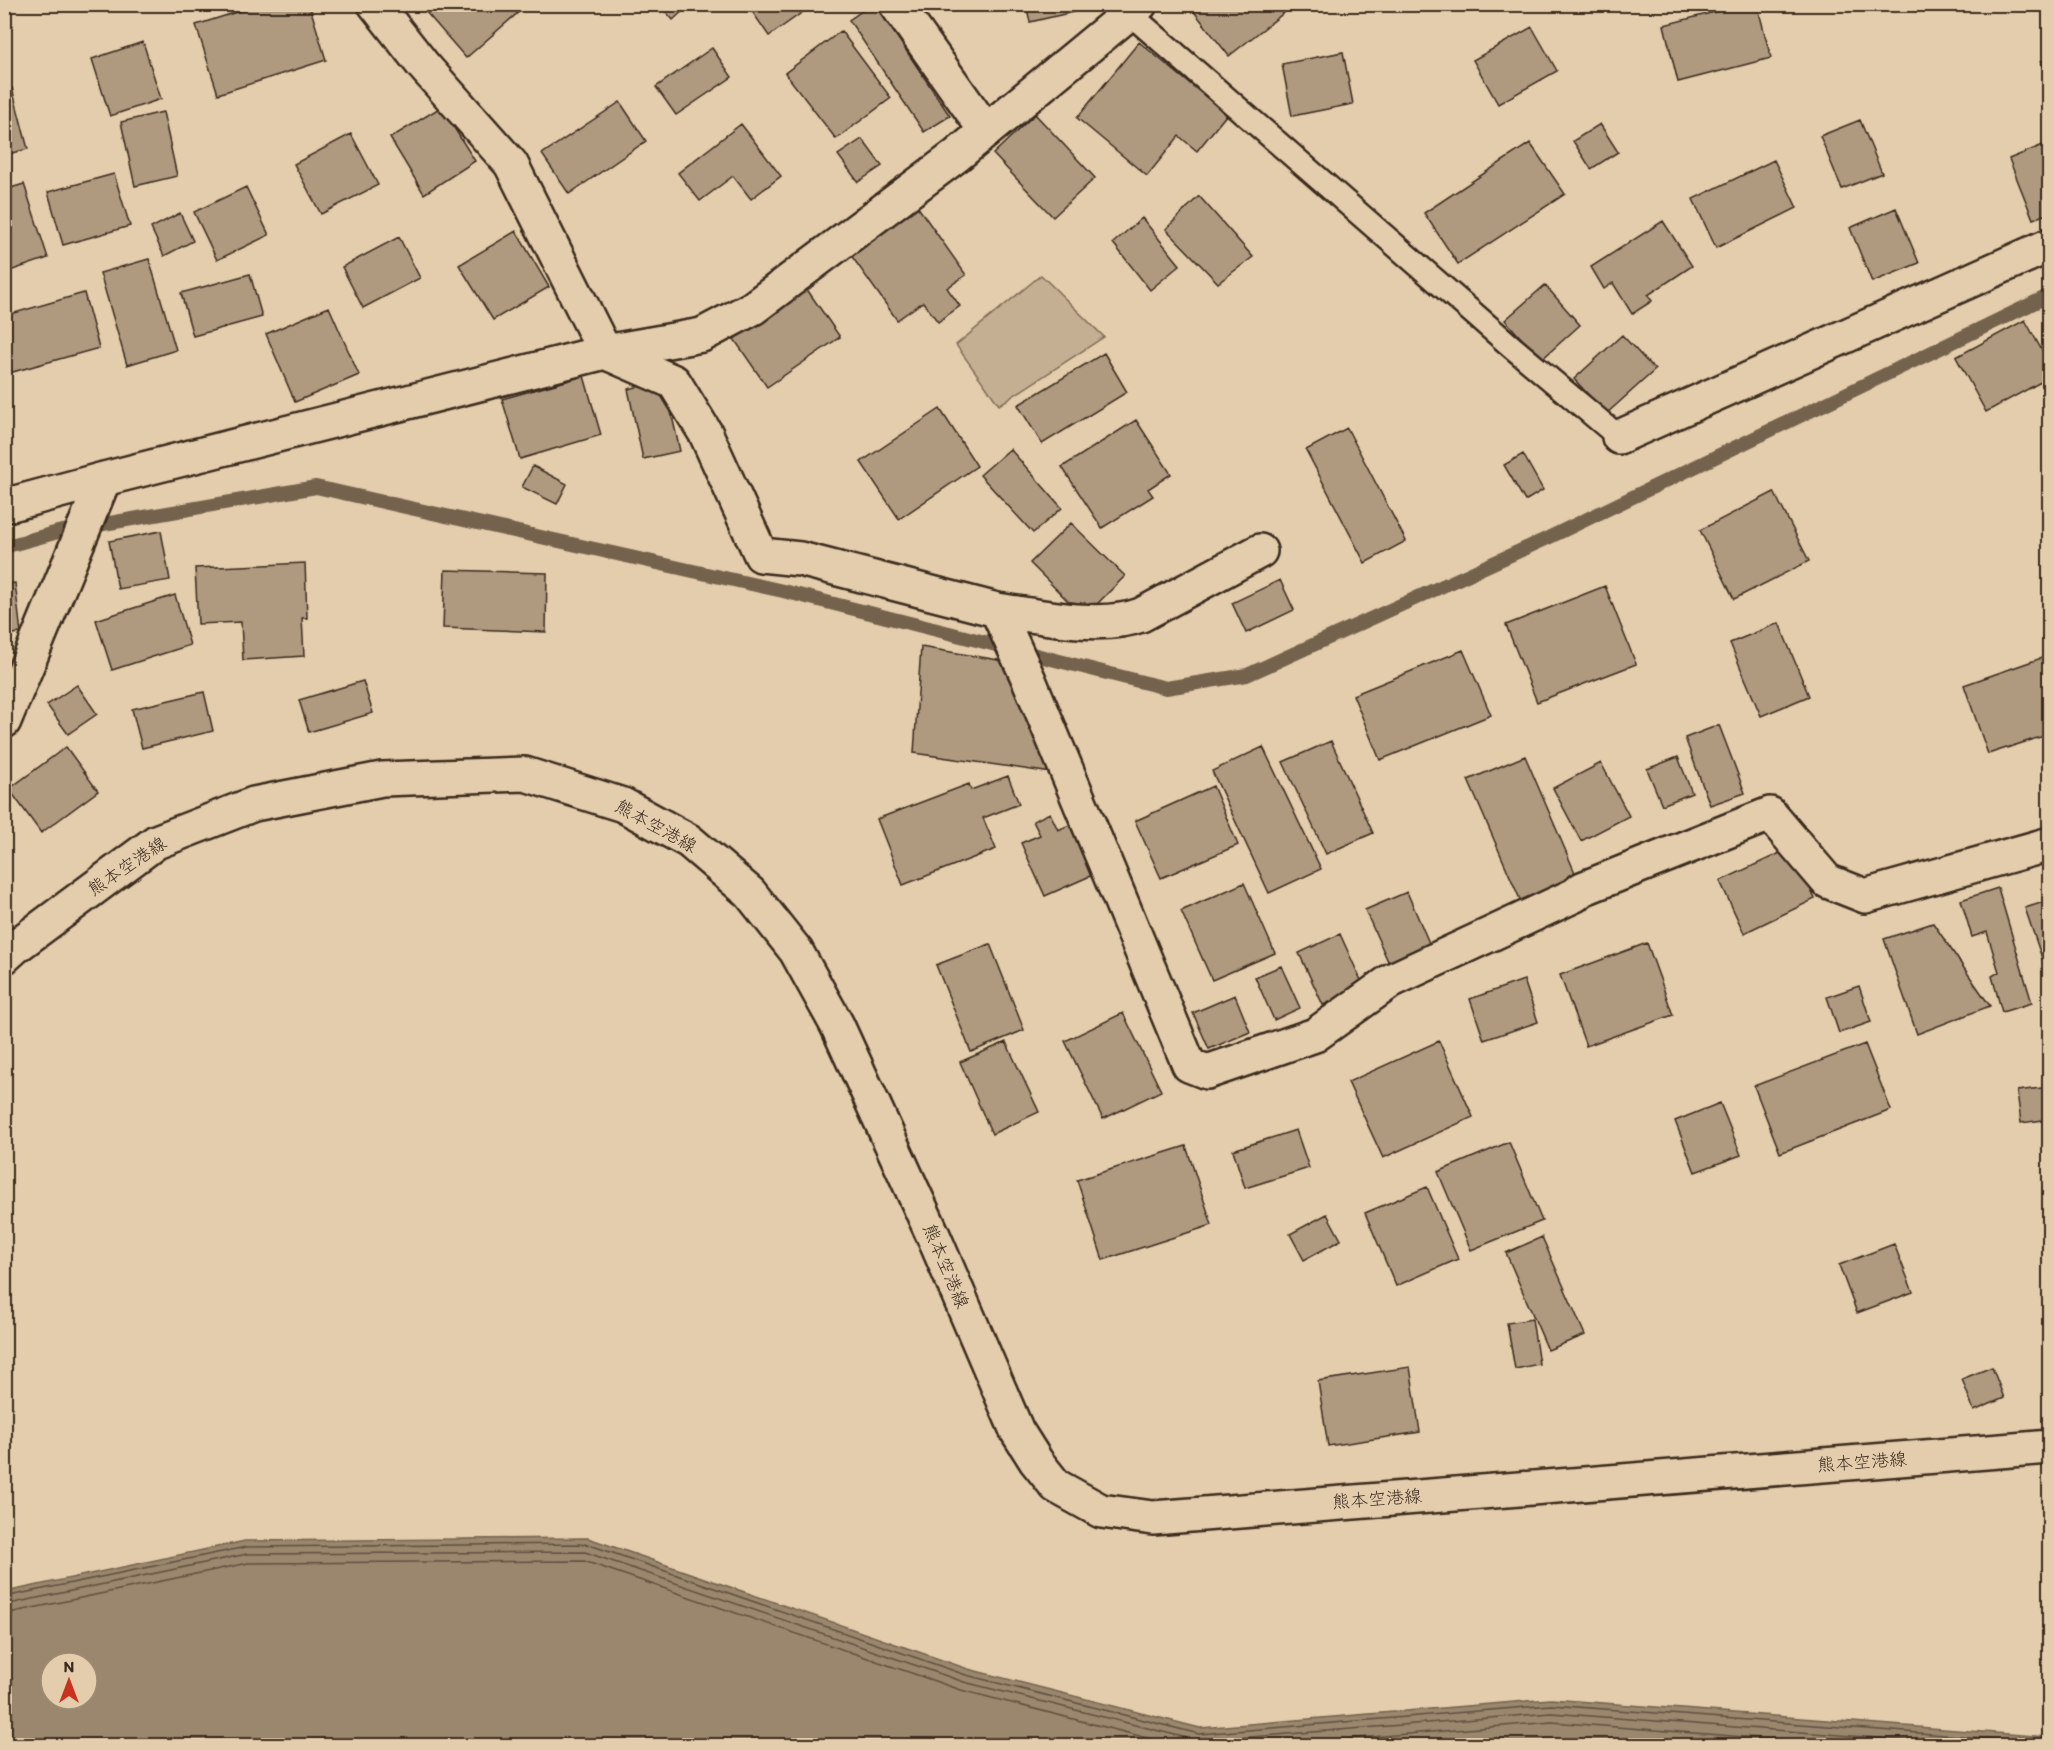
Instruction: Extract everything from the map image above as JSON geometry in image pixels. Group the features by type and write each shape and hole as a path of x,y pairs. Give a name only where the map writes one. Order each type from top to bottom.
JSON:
{"street":[{"path":"375,4 423,65 511,164 605,352 674,382 706,434 761,555 800,559 997,610 1050,618 1125,621 1141,615 1260,550"},
{"path":"896,4 986,131"},
{"path":"4,506 605,352 702,335 753,308 956,156 1132,7"},
{"path":"1619,436 2049,245"},
{"path":"4,721 104,479"},
{"path":"997,610 1029,680 1189,1065 1207,1072 1315,1035 1392,980 1575,895 1582,889 1770,814 1827,880 1865,896 2049,844"},
{"name":"熊本空港線","path":"4,957 156,842 254,804 382,779 525,774 623,805 689,841 750,893 790,943 837,1025 933,1235 1017,1431 1036,1461 1056,1486 1101,1510 1153,1518 2049,1447"}],"lane":[{"path":"1132,7 1512,347 1619,436"}],"shaded area":[{"path":"1041,275 1104,337 999,405 956,345"}],"water":[{"path":"588,1538 968,1669 1200,1728 1551,1699 2049,1737 2049,1745 5,1745 5,1592 245,1541"}],"building":[{"path":"262,4 309,4 326,60 218,94 196,25"},
{"path":"419,4 528,4 466,58"},
{"path":"659,4 685,4 687,7 673,20"},
{"path":"747,4 814,4 769,36"},
{"path":"875,4 950,116 924,132 849,20"},
{"path":"1026,4 1080,4 1082,10 1030,22"},
{"path":"1188,4 1295,4 1229,56"},
{"path":"1746,4 1757,4 1771,58 1678,82 1664,25"},
{"path":"1532,27 1557,71 1498,104 1473,60"},
{"path":"841,31 891,98 836,139 785,73"},
{"path":"143,42 161,99 110,116 92,59"},
{"path":"1139,42 1227,114 1197,151 1179,136 1147,176 1077,118"},
{"path":"712,48 732,77 676,115 656,87"},
{"path":"1343,52 1353,104 1292,116 1282,64"},
{"path":"2050,58 2050,85 2041,61"},
{"path":"12,88 28,149 4,155 4,90"},
{"path":"620,102 646,141 569,194 542,154"},
{"path":"441,107 475,161 424,194 390,138"},
{"path":"163,112 177,176 135,186 121,122"},
{"path":"1035,114 1095,178 1053,217 993,154"},
{"path":"1860,120 1882,173 1842,189 1820,136"},
{"path":"741,124 781,176 751,199 733,176 700,201 678,173"},
{"path":"1600,124 1618,152 1591,169 1573,141"},
{"path":"351,134 378,185 321,214 294,164"},
{"path":"862,139 882,166 858,182 838,155"},
{"path":"2050,142 2050,213 2033,219 2009,159"},
{"path":"1530,143 1565,194 1458,264 1424,213"},
{"path":"1774,160 1797,208 1716,248 1693,199"},
{"path":"114,174 130,226 63,245 48,192"},
{"path":"24,184 48,258 4,273 4,190"},
{"path":"246,187 269,235 217,260 194,212"},
{"path":"1199,196 1253,257 1218,283 1166,229"},
{"path":"915,203 966,275 947,288 960,306 938,322 923,302 897,320 848,251"},
{"path":"1896,208 1919,263 1872,282 1850,228"},
{"path":"180,213 193,241 164,256 151,228"},
{"path":"1142,218 1180,265 1150,290 1113,243"},
{"path":"1663,221 1692,266 1648,295 1652,301 1632,314 1613,283 1604,289 1591,267"},
{"path":"516,231 549,287 493,320 459,265"},
{"path":"399,237 420,278 363,308 342,267"},
{"path":"149,259 176,350 127,365 100,273"},
{"path":"250,274 262,317 193,336 181,293"},
{"path":"1545,285 1580,325 1541,360 1505,320"},
{"path":"806,288 840,337 767,387 734,339"},
{"path":"84,293 99,348 9,373 4,357 4,316"},
{"path":"329,307 359,375 295,402 266,334"},
{"path":"2025,320 2050,365 2050,377 1986,412 1956,357"},
{"path":"1622,335 1655,370 1606,414 1574,379"},
{"path":"1104,353 1127,392 1042,444 1018,405"},
{"path":"584,376 601,435 520,459 502,399"},
{"path":"664,381 680,451 643,459 628,389"},
{"path":"940,409 977,466 899,519 861,462"},
{"path":"1136,420 1171,474 1148,489 1153,496 1102,528 1062,467"},
{"path":"1347,428 1406,541 1365,563 1306,450"},
{"path":"1010,449 1062,508 1033,533 980,475"},
{"path":"1523,454 1543,490 1525,501 1504,465"},
{"path":"533,466 567,484 557,504 522,487"},
{"path":"1774,492 1809,561 1734,599 1700,530"},
{"path":"1071,523 1125,576 1084,617 1030,563"},
{"path":"161,531 170,580 118,589 109,541"},
{"path":"305,563 307,618 302,618 304,656 243,660 241,622 198,624 195,568"},
{"path":"445,570 547,573 546,632 443,628"},
{"path":"1280,580 1294,610 1246,633 1232,603"},
{"path":"15,583 21,633 4,635 4,584"},
{"path":"1605,586 1636,664 1537,702 1506,625"},
{"path":"175,595 190,645 112,670 96,620"},
{"path":"1779,623 1809,696 1761,716 1730,643"},
{"path":"921,647 1010,662 1059,774 914,753"},
{"path":"1463,650 1491,715 1380,760 1353,695"},
{"path":"2050,655 2050,734 1988,754 1964,685"},
{"path":"363,681 373,713 309,732 299,700"},
{"path":"77,685 97,714 68,734 47,705"},
{"path":"204,692 213,731 142,748 132,709"},
{"path":"1719,725 1745,793 1710,805 1685,738"},
{"path":"1331,741 1373,833 1326,854 1283,762"},
{"path":"66,747 98,791 41,833 9,789"},
{"path":"1263,747 1321,869 1269,893 1212,771"},
{"path":"1525,756 1582,889 1526,913 1468,780"},
{"path":"1678,757 1692,793 1662,805 1647,769"},
{"path":"1601,763 1629,816 1581,841 1553,788"},
{"path":"1008,776 1019,804 983,818 996,849 903,885 877,819 969,784 971,790"},
{"path":"1213,786 1238,845 1161,878 1135,821"},
{"path":"1050,813 1058,830 1074,823 1097,873 1045,896 1021,843 1040,835 1033,821"},
{"path":"1791,848 1815,899 1744,933 1720,881"},
{"path":"1244,883 1275,953 1212,980 1181,911"},
{"path":"1998,888 2032,1003 2002,1012 1992,976 1999,972 1987,932 1972,937 1961,900"},
{"path":"1407,892 1433,952 1392,970 1365,910"},
{"path":"2050,900 2050,982 2025,908"},
{"path":"1933,923 1990,1006 1917,1034 1884,939"},
{"path":"1340,934 1364,987 1323,1005 1299,953"},
{"path":"1647,943 1673,1015 1586,1046 1560,975"},
{"path":"990,944 1024,1030 971,1052 936,965"},
{"path":"1281,966 1300,1008 1274,1020 1255,977"},
{"path":"1524,980 1538,1022 1484,1040 1470,999"},
{"path":"1859,986 1871,1022 1839,1033 1827,997"},
{"path":"1235,995 1250,1032 1209,1049 1193,1013"},
{"path":"1123,1013 1161,1091 1103,1119 1065,1041"},
{"path":"1439,1041 1473,1117 1383,1158 1348,1082"},
{"path":"1006,1042 1039,1112 992,1134 960,1062"},
{"path":"1865,1044 1891,1110 1780,1153 1754,1086"},
{"path":"2050,1087 2050,1119 2021,1123 2017,1091"},
{"path":"1720,1103 1741,1155 1695,1172 1675,1121"},
{"path":"1296,1130 1309,1168 1245,1188 1233,1150"},
{"path":"1509,1142 1542,1221 1471,1250 1438,1172"},
{"path":"1186,1146 1212,1225 1103,1260 1077,1180"},
{"path":"1427,1187 1458,1259 1396,1286 1365,1213"},
{"path":"1327,1214 1341,1240 1304,1260 1290,1234"},
{"path":"1542,1237 1585,1335 1548,1350 1506,1253"},
{"path":"1894,1244 1913,1292 1857,1313 1839,1265"},
{"path":"1532,1319 1539,1364 1515,1369 1507,1323"},
{"path":"1410,1367 1420,1432 1328,1446 1318,1381"},
{"path":"1992,1367 2004,1398 1974,1411 1962,1379"}],"waterway":[{"path":"4,547 58,532 316,487 783,591 1166,688 1247,675 1548,538 2050,295"}]}
